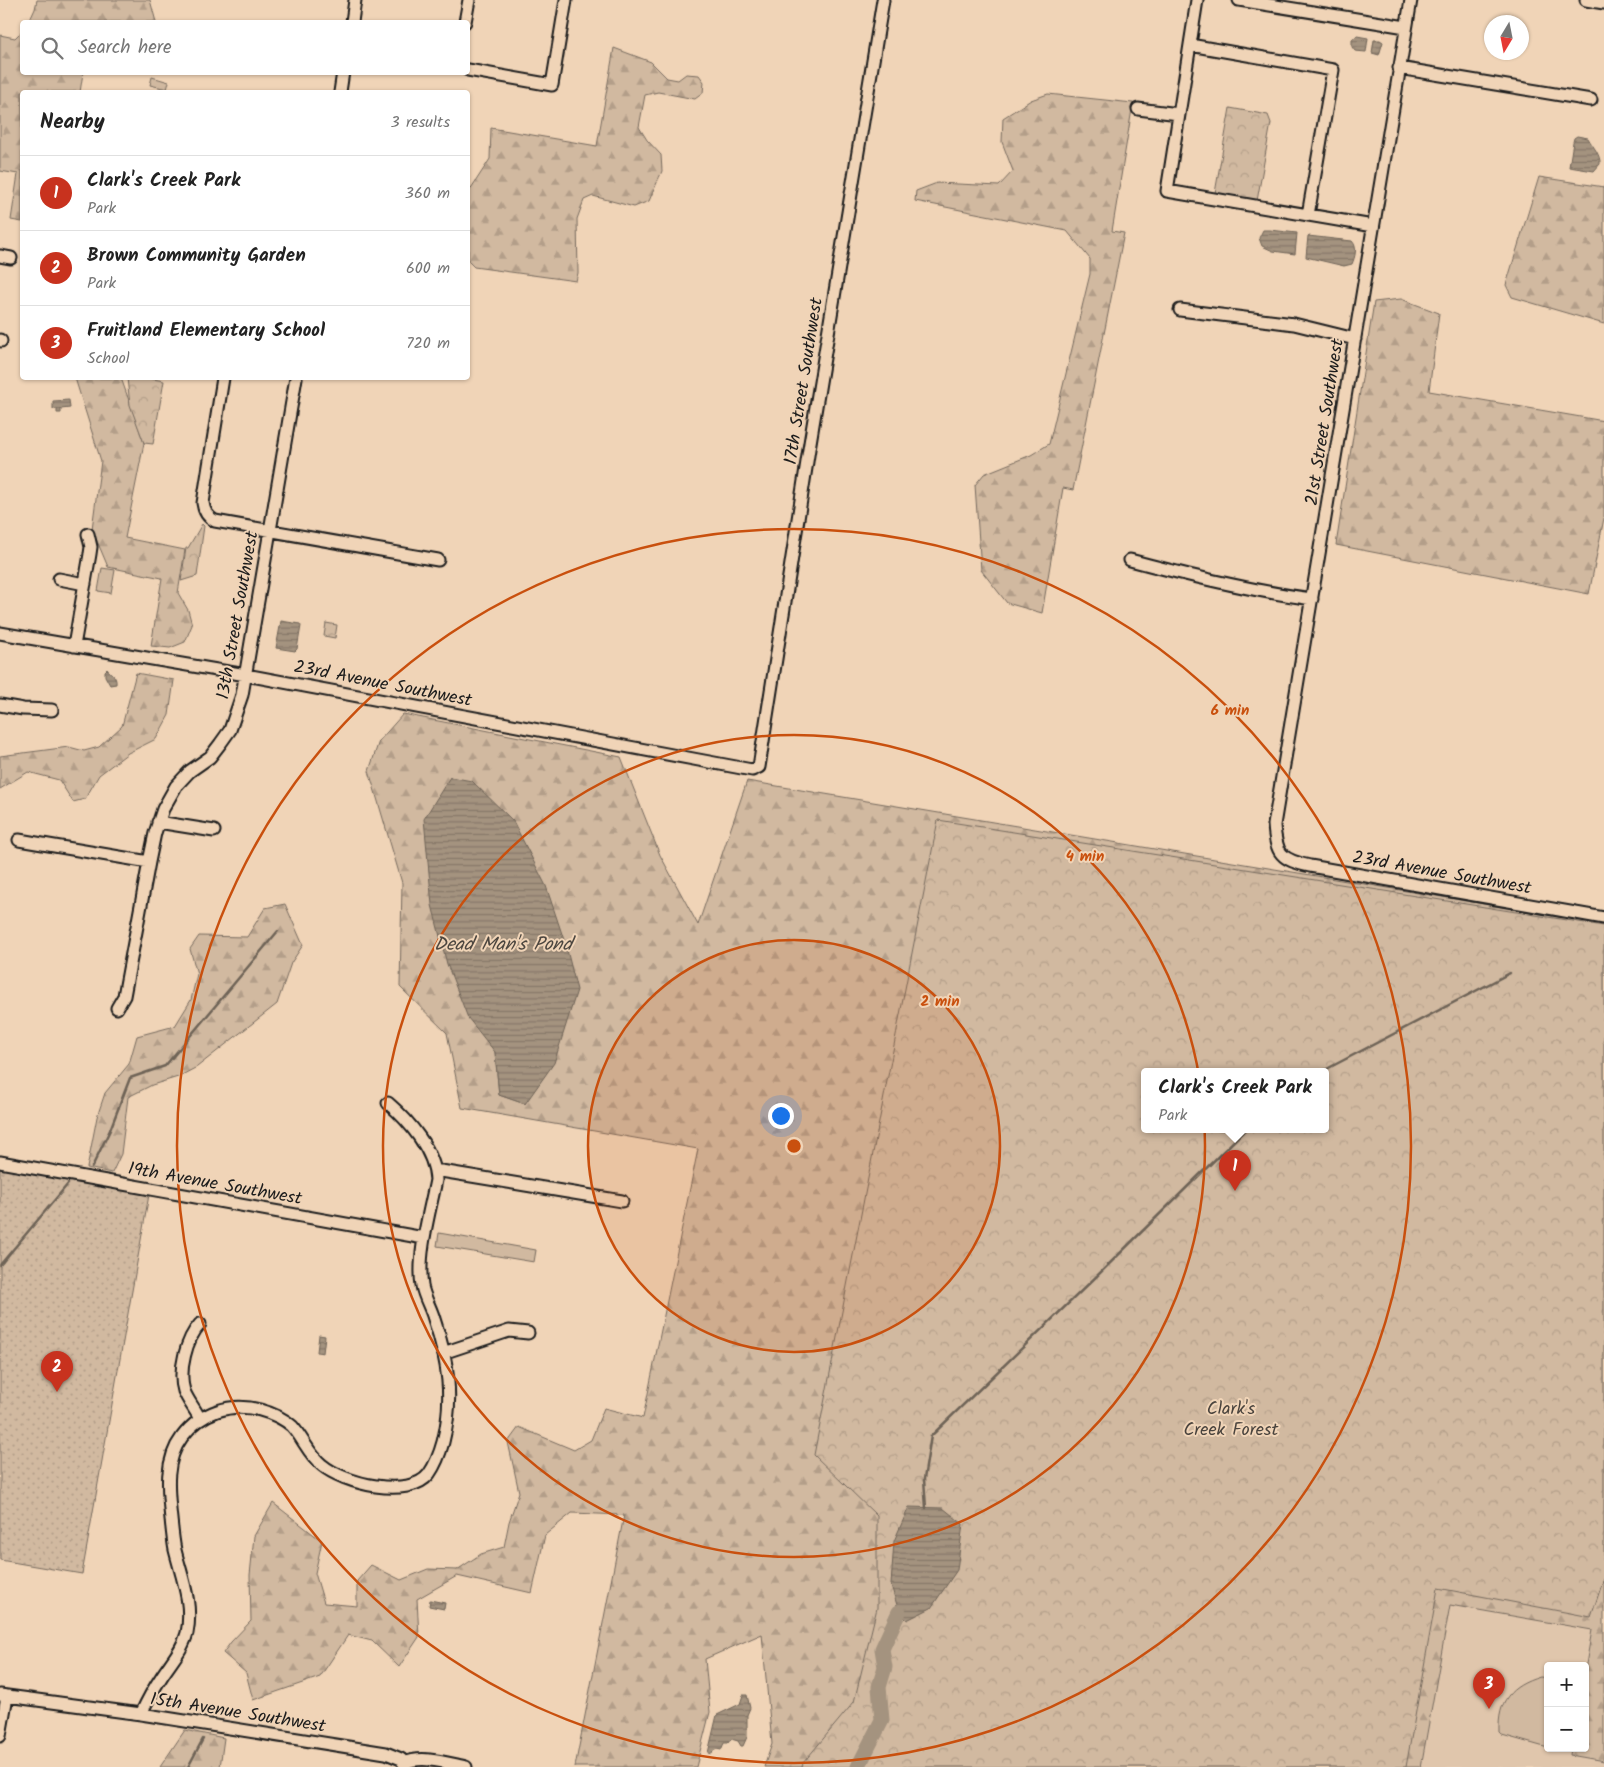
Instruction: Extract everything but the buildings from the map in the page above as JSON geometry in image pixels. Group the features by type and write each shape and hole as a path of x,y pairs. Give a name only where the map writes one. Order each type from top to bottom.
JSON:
{"street":[{"path":"352,20 355,0"},
{"path":"465,20 469,0"},
{"path":"470,70 552,85 566,0"},
{"name":"17th Street Southwest","path":"759,768 883,0"},
{"path":"1197,0 1167,192 1373,226"},
{"path":"1239,0 1406,27"},
{"name":"21st Street Southwest","path":"1278,850 1275,843 1274,825 1411,0"},
{"path":"1586,0 1604,3"},
{"path":"1190,45 1333,70 1308,215"},
{"path":"1399,68 1591,100"},
{"path":"340,90 343,75"},
{"path":"1138,108 1179,114"},
{"path":"1180,310 1294,324 1355,339"},
{"path":"223,380 203,495 203,508 210,519 438,560"},
{"name":"13th Street Southwest","path":"117,1008 124,996 149,862 158,822 163,809 176,786 190,772 210,757 230,730 238,708 246,675 296,380"},
{"path":"74,646 91,547 88,534"},
{"path":"1130,560 1272,594 1312,599"},
{"path":"59,579 85,584"},
{"name":"23rd Avenue Southwest","path":"0,633 246,675 752,770 759,768"},
{"path":"0,705 22,709 52,710"},
{"path":"158,822 214,831"},
{"path":"19,840 149,862"},
{"name":"23rd Avenue Southwest","path":"1278,850 1285,858 1310,866 1604,918"},
{"path":"141,1714 187,1634 189,1607 175,1548 168,1479 174,1450 188,1429 200,1418 234,1407 248,1407 264,1411 276,1416 292,1427 320,1464 341,1477 391,1488 403,1488 415,1484 428,1476 439,1456 447,1425 450,1389 444,1352 422,1286 421,1276 424,1238 436,1180 435,1170 413,1128 388,1103"},
{"name":"19th Avenue Southwest","path":"0,1162 424,1238"},
{"path":"435,1170 622,1201"},
{"path":"200,1324 195,1329 189,1343 182,1374 184,1390 200,1418"},
{"path":"444,1352 509,1331 528,1333"},
{"path":"0,1736 4,1695"},
{"name":"15th Avenue Southwest","path":"4,1695 141,1714 386,1753 401,1758 405,1765 416,1759 424,1759 466,1767"}],"shaded area":[{"path":"1450,1605 1592,1630 1586,1662 1544,1662 1544,1752 1570,1752 1570,1755 1604,1761 1604,1767 1421,1767"}],"green space":[{"path":"37,0 150,0 155,20 30,20"},
{"path":"20,33 20,75 83,75 80,90 20,90 20,222 11,220 18,174 0,171 0,35 15,38"},
{"path":"614,48 651,62 667,78 678,80 686,74 699,75 704,82 703,93 695,99 658,92 645,95 639,127 647,140 661,155 662,171 649,201 634,207 593,196 584,200 577,219 578,273 576,281 474,267 470,263 470,190 490,159 491,128 597,146"},
{"path":"152,77 169,82 167,89 150,85"},
{"path":"1048,94 1133,103 1112,231 1124,233 1073,490 1063,488 1042,613 1007,603 981,570 975,485 984,474 1031,455 1049,444 1090,274 1090,259 1067,231 915,201 916,191 937,183 999,186 1013,171 1002,142 1003,118 1031,100"},
{"path":"1230,108 1268,115 1271,123 1257,201 1215,193"},
{"path":"1539,177 1604,187 1604,324 1512,297 1506,285"},
{"path":"1401,299 1439,313 1429,391 1604,421 1604,518 1589,594 1336,545 1374,302"},
{"path":"76,380 122,380 144,443 125,538 185,550 178,593 188,610 192,625 185,642 170,648 151,646 162,578 108,567 92,529 101,461"},
{"path":"127,380 164,381 153,444 144,443 130,405"},
{"path":"202,524 204,526 197,576 181,581 186,548 188,548"},
{"path":"102,568 115,570 111,593 98,591"},
{"path":"326,623 337,625 335,638 324,636"},
{"path":"136,673 174,680 169,715 156,739 128,753 99,775 85,799 73,802 59,780 28,772 0,789 0,756 69,747 84,751 99,747 122,726"},
{"name":"Clark's Creek Forest","path":"403,714 621,757 660,855 698,925 747,781 1604,924 1604,1761 1570,1755 1570,1752 1589,1752 1589,1662 1586,1662 1592,1630 1450,1605 1421,1767 764,1767 772,1744 762,1634 705,1659 710,1712 696,1767 575,1767 624,1515 572,1513 545,1535 532,1593 457,1576 417,1599 419,1637 399,1667 372,1641 348,1635 320,1677 253,1700 246,1673 223,1653 251,1621 250,1575 254,1536 273,1503 322,1541 315,1573 324,1603 357,1606 357,1581 371,1565 401,1580 428,1569 457,1570 481,1554 504,1547 509,1522 519,1492 508,1442 519,1427 574,1450 591,1440 604,1408 643,1418 698,1149 462,1108 447,1033 400,987 402,883 369,771 379,741","holes":["495,1052 525,1104 499,1095"]},
{"name":"Clark's Creek Forest","path":"938,820 1604,926 1604,1578 1591,1617 1438,1588 1406,1767 802,1767 803,1763 854,1702 877,1608 877,1516 814,1455"},
{"path":"285,904 303,945 291,963 277,1004 197,1067 178,1077 152,1085 128,1097 121,1154 112,1173 87,1168 97,1117 105,1093 129,1064 137,1036 175,1026 191,1000 197,974 190,949 199,936 247,937 265,908"},
{"path":"0,1162 150,1189 82,1574 0,1560"},
{"path":"439,1233 536,1250 534,1262 437,1246"},
{"path":"1544,1678 1544,1747 1502,1735 1499,1732 1501,1712 1508,1696 1521,1685"},
{"path":"185,1730 224,1738 220,1767 160,1767"}],"water":[{"path":"1357,36 1368,38 1366,52 1355,51 1352,47 1352,39"},
{"path":"1374,40 1383,42 1379,55 1372,53"},
{"path":"1577,136 1588,138 1598,154 1600,164 1594,171 1569,167 1574,138"},
{"path":"1263,230 1297,233 1295,254 1273,251 1262,246 1259,238"},
{"path":"1308,236 1352,241 1354,243 1355,255 1352,264 1344,266 1306,257"},
{"path":"69,400 70,408 61,409 61,413 57,413 57,409 53,409 53,401"},
{"path":"281,621 300,624 301,626 295,651 276,648"},
{"path":"107,669 115,677 116,684 110,685 105,676"},
{"name":"Dead Man's Pond","path":"450,777 472,781 513,821 546,886 566,946 577,990 554,1063 525,1104 499,1095 495,1052 468,1018 447,964 432,905 424,819"},
{"path":"319,1335 325,1336 323,1353 317,1352"},
{"path":"909,1507 943,1508 963,1524 957,1570 931,1608 907,1620 899,1612 891,1585 894,1541"},
{"path":"430,1600 445,1603 444,1609 429,1606"},
{"path":"743,1695 747,1695 750,1708 747,1715 747,1737 743,1746 738,1741 731,1739 728,1743 724,1743 721,1750 717,1749 712,1754 708,1753 717,1715 740,1704"}],"waterway":[{"path":"92,1167 110,1130 130,1078 165,1066 278,931"},
{"path":"1329,1068 1510,973"},
{"path":"926,1508 924,1479 931,1436 1242,1133"},
{"path":"0,1265 68,1184"},
{"path":"858,1767 882,1720 879,1687 885,1667 882,1649 899,1612"},
{"path":"188,1767 203,1739"}],"place":[{"name":"Clark's Creek Park","path":"1235,1191"},
{"name":"Brown Community Garden","path":"57,1392"},
{"name":"Fruitland Elementary School","path":"1489,1709"}]}
